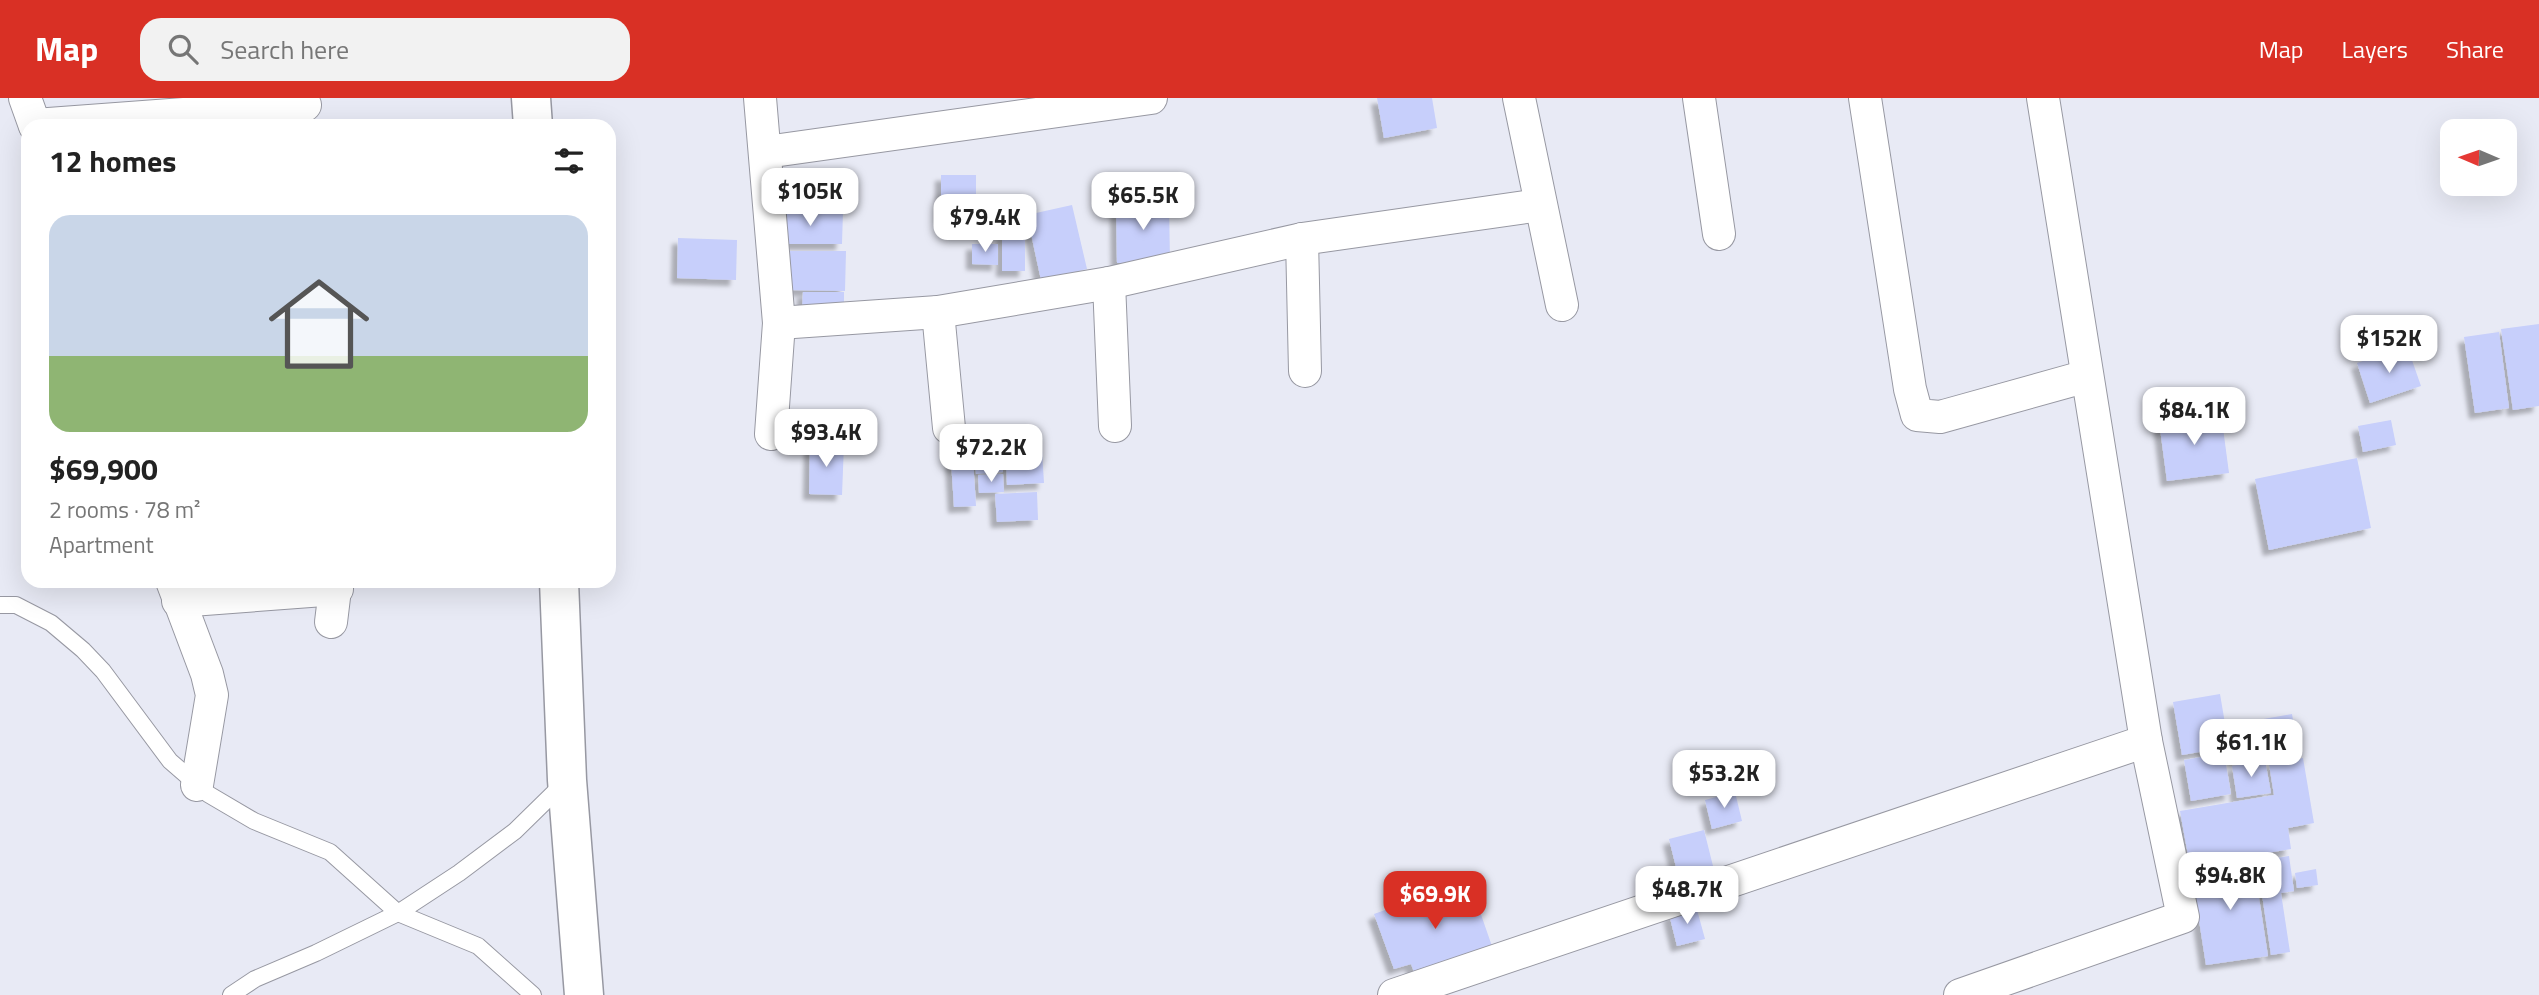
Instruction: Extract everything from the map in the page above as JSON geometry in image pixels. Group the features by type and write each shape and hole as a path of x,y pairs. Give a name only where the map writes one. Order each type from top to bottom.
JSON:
{"street":[{"path":"531,98 532,119"},
{"path":"761,98 779,323 771,435"},
{"path":"766,152 1151,98"},
{"path":"1519,98 1562,305"},
{"path":"1699,98 1719,234"},
{"path":"1865,98 1910,389 1917,415 1940,417 2087,376"},
{"path":"1960,995 2183,917 2146,741 2043,98"},
{"path":"32,116 200,105 305,110"},
{"path":"779,323 938,312 1109,283 1301,239 1540,205"},
{"path":"1301,239 1305,371"},
{"path":"1109,283 1115,426"},
{"path":"938,312 949,428"},
{"path":"197,785 212,695 207,674 175,591 256,588"},
{"path":"331,622 336,588"},
{"path":"559,588 567,780 584,995"},
{"path":"1394,995 2146,741"}],"lane":[{"path":"0,605 16,605 51,623 83,650 103,671 170,761 208,794 254,821 330,852 398,913 478,946 533,995"},
{"path":"231,995 255,979 398,913 459,873 514,831 567,780"}],"building":[{"path":"1377,98 1432,98 1437,128 1384,138"},
{"path":"941,175 976,175 976,216 941,217"},
{"path":"801,180 838,181 838,210 800,209"},
{"path":"1169,202 1170,262 1117,263 1116,203"},
{"path":"1072,205 1087,269 1041,280 1027,215"},
{"path":"778,211 843,211 842,244 777,244"},
{"path":"1025,231 1025,271 1002,271 1002,232"},
{"path":"678,238 737,240 736,280 677,278"},
{"path":"972,244 998,244 998,265 972,264"},
{"path":"790,251 846,251 845,291 789,290"},
{"path":"803,292 844,292 844,313 802,312"},
{"path":"2539,324 2539,406 2513,410 2501,329"},
{"path":"2499,332 2509,408 2475,413 2464,337"},
{"path":"2407,346 2421,386 2370,403 2357,363"},
{"path":"2221,413 2229,473 2167,481 2159,421"},
{"path":"2391,420 2396,445 2363,452 2358,426"},
{"path":"1041,434 1044,483 1007,485 1005,436"},
{"path":"1000,435 1003,472 976,474 973,437"},
{"path":"810,443 844,444 842,495 809,494"},
{"path":"2357,458 2371,528 2269,550 2255,479"},
{"path":"973,459 976,506 954,507 951,460"},
{"path":"1003,474 1004,492 979,493 978,475"},
{"path":"1037,492 1038,520 997,522 995,494"},
{"path":"2220,694 2229,747 2182,755 2173,702"},
{"path":"2292,714 2298,750 2235,760 2229,725"},
{"path":"2224,753 2231,794 2191,801 2184,760"},
{"path":"2303,758 2314,823 2288,828 2291,849 2190,866 2180,811 2274,795 2269,764"},
{"path":"2265,760 2271,793 2237,798 2232,766"},
{"path":"1735,792 1742,821 1712,829 1705,800"},
{"path":"1704,830 1713,866 1678,875 1669,839"},
{"path":"2289,856 2294,891 2281,893 2290,952 2271,955 2257,861"},
{"path":"2253,859 2268,956 2206,965 2191,869"},
{"path":"2316,869 2318,885 2297,888 2295,873"},
{"path":"1469,880 1494,952 1417,980 1411,964 1394,969 1374,914"},
{"path":"1696,906 1705,939 1677,946 1669,914"}]}
